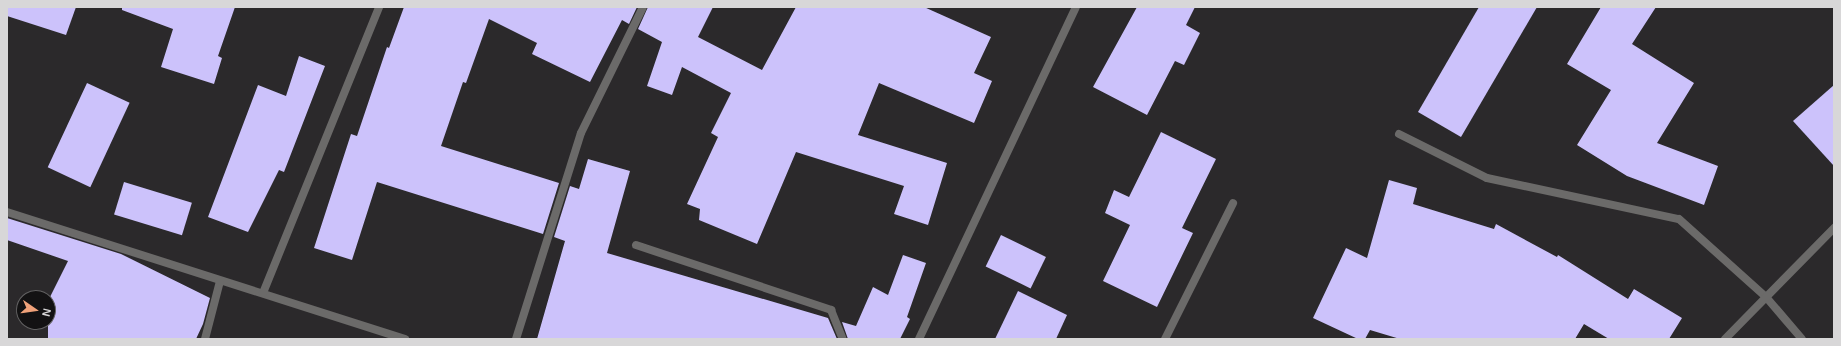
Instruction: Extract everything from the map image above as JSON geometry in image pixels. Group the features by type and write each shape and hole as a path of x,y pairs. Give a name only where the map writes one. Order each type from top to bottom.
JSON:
{"street":[{"path":"264,293 379,7"},
{"path":"516,339 581,132 643,7"},
{"path":"919,339 1076,7"},
{"path":"1399,134 1486,178 1679,219 1766,297 1802,339"},
{"path":"1165,339 1233,203"},
{"path":"7,212 404,339"},
{"path":"1725,339 1834,228"},
{"path":"636,245 831,310 843,339"},
{"path":"205,339 220,281"}],"building":[{"path":"7,7 76,7 66,35 7,16"},
{"path":"122,7 235,7 218,56 222,58 214,84 161,67 173,29 122,10"},
{"path":"404,7 637,7 629,24 622,20 590,82 532,54 537,43 489,19 466,83 463,82 441,146 559,183 543,234 377,182 352,260 314,248 351,134 357,136 387,47 389,48"},
{"path":"648,7 713,7 698,37 762,70 796,7 924,7 991,37 974,73 992,81 974,123 879,83 858,135 947,163 928,225 894,214 904,186 796,152 757,244 699,220 700,209 687,204 718,137 711,133 731,93 682,67 672,95 647,86 662,42 638,29"},
{"path":"1137,7 1195,7 1186,25 1200,33 1184,65 1175,61 1147,115 1093,87"},
{"path":"1479,7 1537,7 1461,137 1418,112"},
{"path":"1601,7 1656,7 1632,44 1694,83 1657,143 1718,166 1704,205 1627,176 1577,145 1611,90 1567,64"},
{"path":"299,56 325,66 284,172 279,170 248,232 208,217 258,85 286,96"},
{"path":"87,83 130,103 90,187 48,167"},
{"path":"1834,85 1834,166 1793,121"},
{"path":"1161,132 1216,159 1182,228 1193,233 1157,307 1103,281 1130,225 1105,213 1114,190 1129,197"},
{"path":"588,159 630,171 607,253 828,318 837,339 537,339 565,241 554,237 570,186 579,189"},
{"path":"1389,180 1417,188 1413,204 1494,229 1496,224 1557,257 1558,255 1628,299 1634,289 1682,318 1669,339 1609,339 1584,324 1575,339 1400,339 1370,330 1365,339 1358,339 1313,318 1346,248 1367,258"},
{"path":"124,182 192,203 182,235 114,215"},
{"path":"7,218 121,254 210,298 203,324 196,339 48,339 48,330 56,330 56,290 54,290 68,261 7,240"},
{"path":"1001,235 1046,257 1031,288 986,266"},
{"path":"903,255 926,263 907,317 910,319 900,339 848,339 842,322 856,326 873,287 888,295"},
{"path":"1018,291 1067,315 1056,339 995,339"}]}
